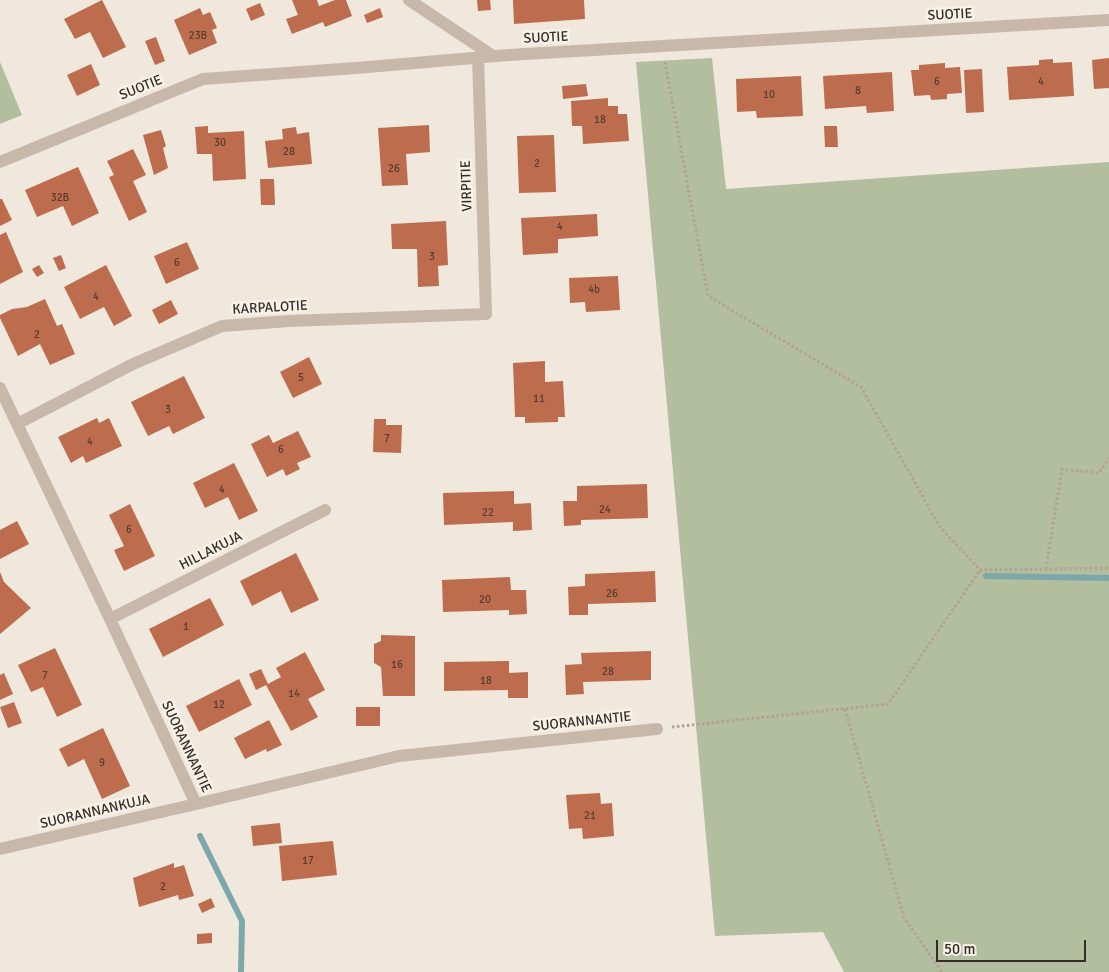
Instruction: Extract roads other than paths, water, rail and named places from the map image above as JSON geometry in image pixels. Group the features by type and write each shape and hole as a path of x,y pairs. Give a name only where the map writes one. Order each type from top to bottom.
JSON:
{"street":[{"path":"409,0 493,56"},
{"name":"SUOTIE","path":"0,162 203,79 493,56 1109,20"},
{"name":"VIRPITIE","path":"478,57 486,314"},
{"name":"KARPALOTIE","path":"18,424 133,364 222,326 298,321 486,314"},
{"name":"SUORANNANTIE","path":"0,388 196,804 399,756 657,729"},
{"name":"HILLAKUJA","path":"110,619 325,510"},
{"name":"SUORANNANKUJA","path":"0,849 196,804"}],"waterway":[{"path":"986,576 1109,578"},
{"path":"200,836 242,921 241,972"}]}
